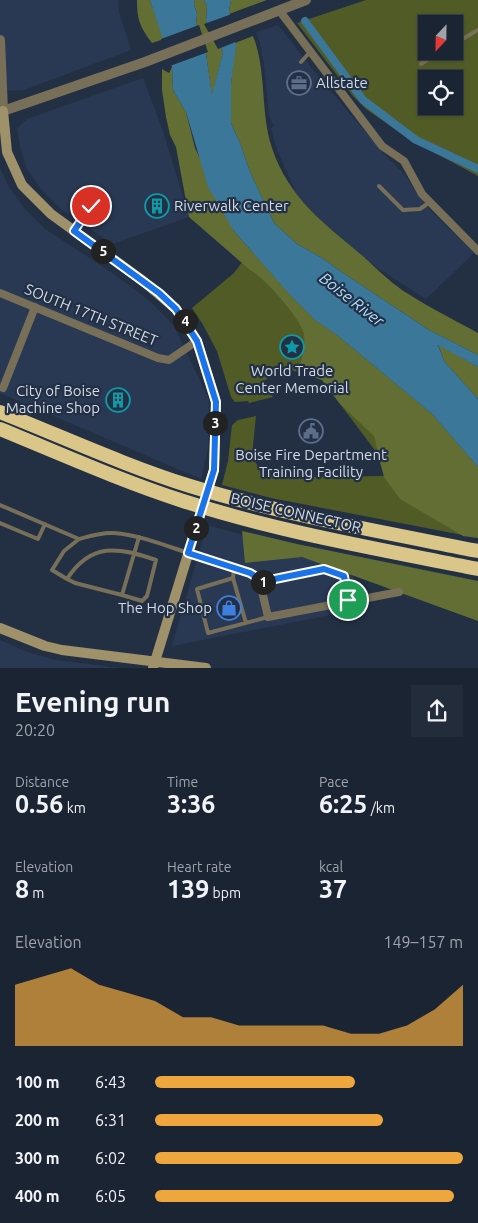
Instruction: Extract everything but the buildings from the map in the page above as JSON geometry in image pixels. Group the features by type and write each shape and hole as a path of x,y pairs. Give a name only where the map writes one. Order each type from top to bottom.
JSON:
{"highway":[{"name":"BOISE CONNECTOR","path":"0,412 109,456 222,496 274,509 478,551"},
{"name":"BOISE CONNECTOR","path":"0,429 103,472 218,511 270,526 478,569"}],"main road":[{"path":"1,112 7,152 22,185 50,214 159,293 176,309 197,341 216,402 214,470 154,665"},
{"path":"0,628 45,646 62,650 154,665 206,668"}],"street":[{"path":"0,40 1,112 154,59 306,0"},
{"path":"279,10 382,146 404,161 422,194 478,252"},
{"name":"SOUTH 17TH STREET","path":"0,293 153,356 169,360 197,341"},
{"path":"3,388 35,307"},
{"path":"188,553 258,578 268,617 348,600 398,592"}],"lane":[{"path":"463,39 478,30"},
{"path":"301,62 310,52"},
{"path":"421,64 427,60"},
{"path":"379,186 403,210 420,209 430,202"},
{"path":"74,231 91,206"},
{"path":"0,505 79,539"},
{"path":"0,523 38,538 45,524"},
{"path":"67,579 76,564 105,549 135,553 156,560 147,596 142,601 75,583 67,579 52,570 64,551 79,539 92,535 112,532 188,553"},
{"path":"122,595 139,538"},
{"path":"234,568 233,578 246,623"},
{"path":"260,582 324,569 344,576 348,600"},
{"path":"233,578 197,589 208,633 268,617"}],"shaded area":[{"path":"0,0 118,0 119,12 131,50 24,90 0,91"},
{"path":"278,25 319,77 386,156 405,175 430,210 474,253 426,299 376,267 320,220 297,195 276,147 271,128 274,126 269,116 264,65 256,32"},
{"path":"143,78 163,131 189,217 112,244 61,209 40,188 26,167 17,129 27,119"},
{"path":"0,168 9,187 25,209 45,229 111,272 151,302 174,326 209,400 208,449 201,479 0,393"},
{"path":"207,525 349,564 366,608 172,646"},
{"path":"0,640 27,652 55,660 119,668 0,668"}],"green space":[{"path":"137,0 150,0 164,39 152,43 142,28"},
{"path":"195,0 204,0 207,6 206,21 223,52 212,97 206,53 196,24"},
{"path":"231,0 267,0 229,14"},
{"path":"366,0 478,0 478,176 409,139 366,109 353,96 297,23"},
{"path":"253,36 260,63 268,134 279,166 288,182 298,196 322,221 402,290 420,302 478,333 478,355 429,330 322,258 297,244 274,223 250,172 231,123 231,84 235,43"},
{"path":"172,67 173,90 186,112 195,148 234,231 290,295 315,320 337,335 432,414 478,467 478,538 463,536 400,499 384,477 374,436 340,404 322,380 298,372 304,349 304,334 289,309 264,281 189,217 176,147 170,135 162,90 162,69 169,73"},
{"path":"251,250 337,335 432,414 478,467 478,538 271,498 222,485 228,461 232,425 238,420 256,416 252,455 261,473 305,477 384,476 377,453 322,380 282,367 263,382 273,397 249,403 248,401 235,402 231,397 217,351 192,308 234,273"},
{"path":"438,344 478,367 478,399 444,361"},
{"path":"242,531 478,581 478,621 302,557 245,563"}],"water":[{"name":"Boise River","path":"150,0 195,0 196,24 206,53 212,95 223,52 206,21 207,6 204,0 231,0 229,11 236,46 231,84 231,123 250,172 274,223 297,244 322,258 429,330 478,355 478,367 438,345 444,361 478,399 478,467 432,414 337,335 315,320 290,295 234,231 208,187 186,112 173,90 172,67"}],"pier":[{"path":"232,14 238,41 218,49 204,24"},
{"path":"199,25 208,52 170,66 161,39"}],"waterway":[{"path":"305,21 363,100 416,140 478,169"}],"place":[{"name":"Allstate","path":"299,83"},
{"name":"Riverwalk Center","path":"157,206"},
{"name":"World Trade Center Memorial","path":"292,347"},
{"name":"City of Boise Machine Shop","path":"118,400"},
{"name":"Boise Fire Department Training Facility","path":"311,431"},
{"name":"The Hop Shop","path":"229,608"}],"route":[{"path":"91,206 74,231 159,293 176,309 197,341 216,402 214,470 188,553 250,573 258,578 260,582 324,569 344,576 348,600"}]}
